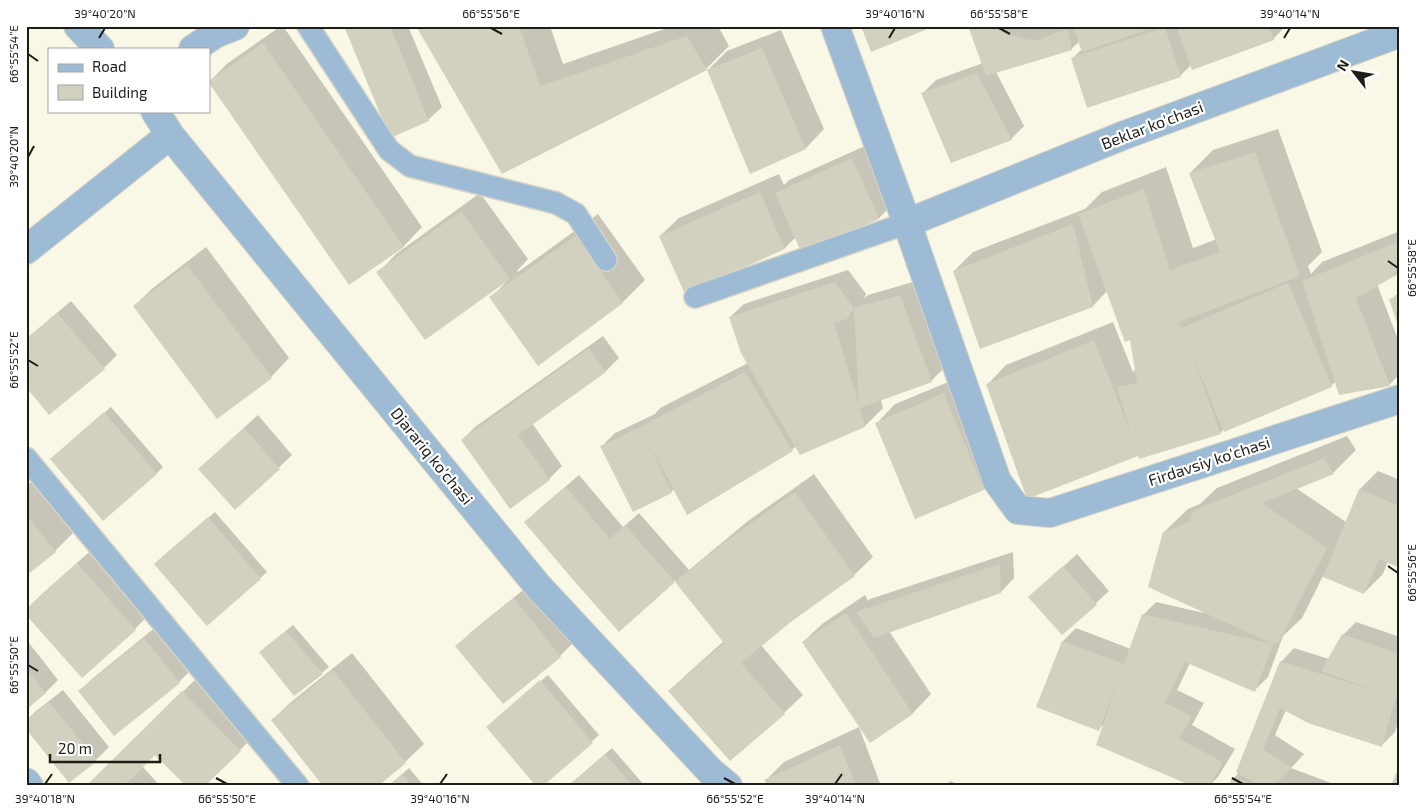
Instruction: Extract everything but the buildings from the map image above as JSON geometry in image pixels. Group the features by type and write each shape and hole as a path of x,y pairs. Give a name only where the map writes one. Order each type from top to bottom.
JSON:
{"street":[{"path":"78,26 99,48"},
{"path":"194,48 215,34 235,26"},
{"path":"834,26 907,223"},
{"name":"Beklar ko'chasi","path":"907,223 1122,136 1400,33"},
{"name":"Djarariq ko'chasi","path":"155,112 170,135 537,585 710,770 728,786"},
{"path":"26,250 170,135"},
{"name":"Firdavsiy ko'chasi","path":"907,223 997,481 1018,510 1050,513 1400,399"},
{"path":"26,782 30,786"}],"lane":[{"path":"308,26 389,150 410,166 556,203 576,214 606,260"},
{"path":"695,297 907,223"},
{"path":"26,458 298,786"}]}
